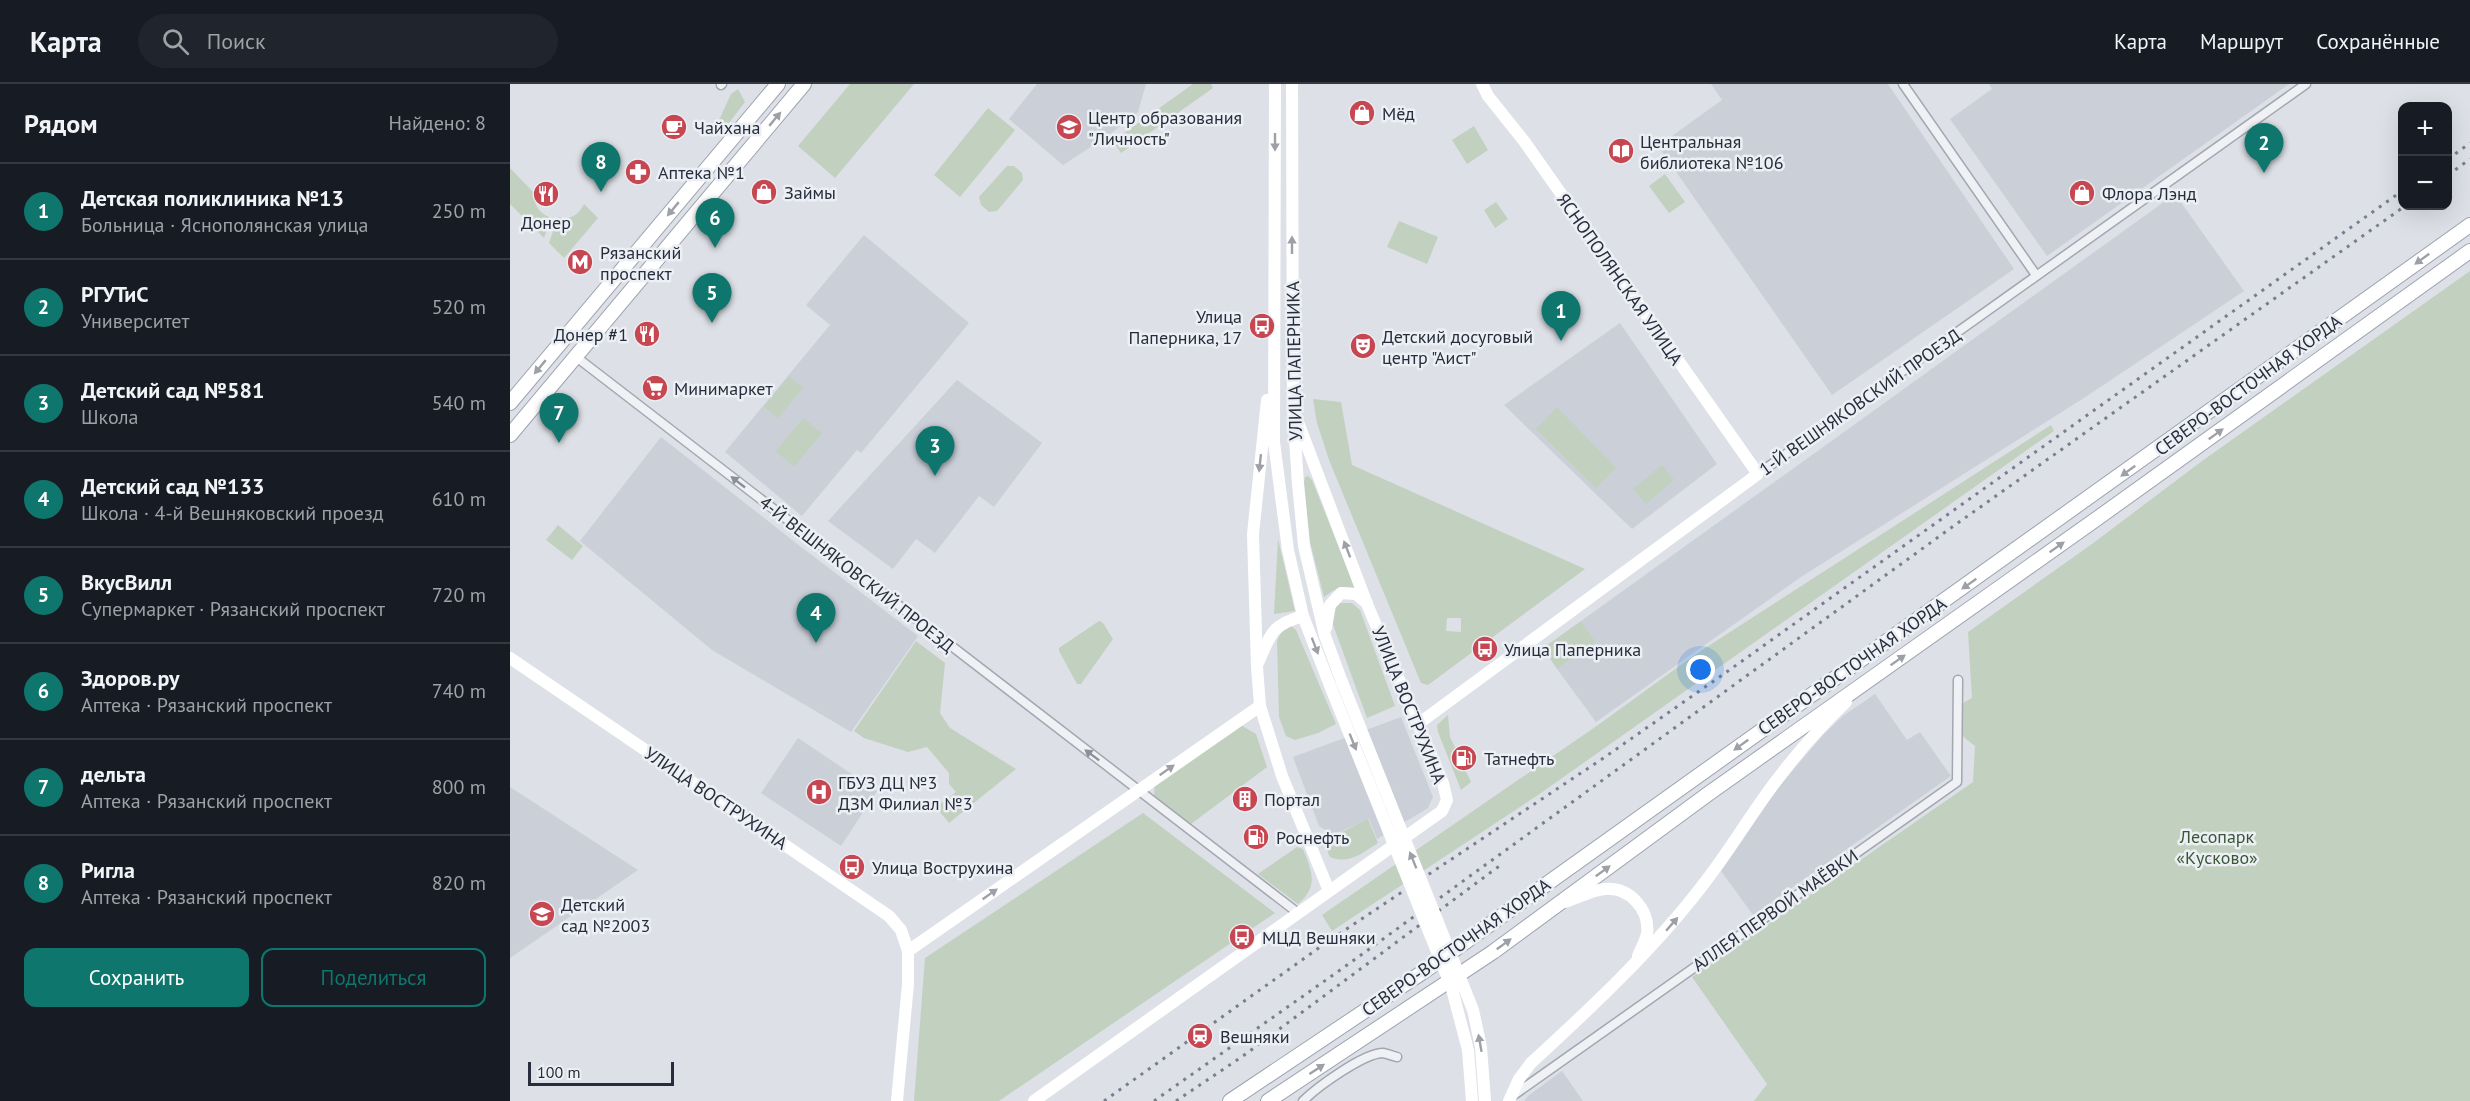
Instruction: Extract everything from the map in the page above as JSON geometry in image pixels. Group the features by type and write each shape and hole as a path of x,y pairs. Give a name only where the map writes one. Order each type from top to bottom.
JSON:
{"main road":[{"path":"510,403 778,84"},
{"path":"510,435 804,84"},
{"name":"СЕВЕРО-ВОСТОЧНАЯ ХОРДА","path":"1230,1101 1444,957 2470,225"},
{"name":"СЕВЕРО-ВОСТОЧНАЯ ХОРДА","path":"1268,1101 1456,978 2470,251"}],"street":[{"name":"УЛИЦА ПАПЕРНИКА","path":"1275,84 1274,442 1288,550 1303,616 1336,685"},
{"name":"УЛИЦА ПАПЕРНИКА","path":"1292,84 1293,409 1304,546 1336,685"},
{"name":"ЯСНОПОЛЯНСКАЯ УЛИЦА","path":"1482,84 1488,96 1524,141 1758,474"},
{"path":"1903,84 2036,274"},
{"name":"1-Й ВЕШНЯКОВСКИЙ ПРОЕЗД","path":"1418,724 1758,474 2306,84"},
{"path":"1274,342 1252,534 1260,706 1282,776 1329,891"},
{"name":"4-Й ВЕШНЯКОВСКИЙ ПРОЕЗД","path":"575,356 1298,913"},
{"name":"УЛИЦА ВОСТРУХИНА","path":"1034,1101 1442,811 1447,800 1443,783 1367,604 1293,409"},
{"name":"УЛИЦА ПАПЕРНИКА","path":"1325,636 1330,605 1341,593 1356,594 1367,604"},
{"path":"1257,667 1273,630 1287,620 1303,616"},
{"name":"УЛИЦА ВОСТРУХИНА","path":"510,658 889,916 901,930 908,951 908,984 895,1099"},
{"name":"АЛЛЕЯ ПЕРВОЙ МАЁВКИ","path":"1510,1099 1957,782 1958,680"},
{"path":"1510,1099 1530,1063 1632,967 1704,884 1775,782 1807,742 1863,684"},
{"path":"1336,685 1452,989 1468,1050 1472,1101"},
{"path":"1336,685 1467,992 1481,1047 1485,1101"},
{"path":"908,951 1260,706"},
{"path":"1556,906 1605,889 1620,891 1634,898 1646,918 1647,933 1632,967"},
{"path":"1303,1101 1335,1076 1370,1056 1383,1053 1397,1057"}],"shaded area":[{"name":"Центр образования \"Личность\"","path":"1037,84 1146,84 1138,112 1109,135 1063,165 1009,119"},
{"path":"1711,84 1888,84 2014,269 1832,395 1658,146 1722,100"},
{"path":"1989,84 2289,84 2047,256 1950,119 1992,89"},
{"path":"2175,194 2244,291 2087,396 1801,577 1596,722 1557,669 1596,642 1581,621"},
{"path":"864,235 969,323 861,453 857,450 802,516 725,452 830,325 806,305"},
{"path":"1620,323 1717,464 1632,529 1504,405"},
{"path":"957,380 1042,443 994,507 979,496 935,553 916,539 893,569 828,521"},
{"path":"661,437 918,636 851,732 712,650 580,541"},
{"path":"1875,694 1907,740 1920,732 1951,776 1753,915 1721,871 1778,788 1823,735 1843,716"},
{"path":"1401,717 1433,797 1428,808 1377,839 1369,819 1333,835 1319,826 1293,757"},
{"name":"ГБУЗ ДЦ №3 ДЗМ Филиал №3","path":"798,738 877,791 841,846 761,793"},
{"name":"Детский сад №2003","path":"510,787 638,870 510,958"},
{"path":"1562,1071 1583,1101 1524,1101 1529,1095"}],"green space":[{"path":"850,84 914,84 835,178 798,146"},
{"path":"1193,84 1211,84 1213,88 1121,153 1113,141"},
{"path":"738,89 745,102 719,136 714,131 731,94"},
{"path":"988,108 1015,130 960,197 934,175"},
{"path":"1474,126 1488,150 1467,164 1452,140"},
{"path":"1007,166 1014,166 1022,173 1023,180 997,211 989,212 981,205 979,197"},
{"path":"510,168 534,193 538,209 551,218 544,238 510,204"},
{"path":"1665,174 1685,202 1669,213 1649,186"},
{"path":"1496,202 1508,219 1495,228 1484,210"},
{"path":"584,204 598,218 564,258 549,243 558,217 573,216"},
{"path":"1399,221 1438,237 1427,264 1387,247"},
{"name":"Лесопарк «Кусково»","path":"2470,271 2470,1101 1754,1101 1767,1084 1692,977 1973,782 1975,746 1961,735 1963,703 1972,698 1968,632 2092,544 2202,461"},
{"path":"789,376 803,388 778,418 764,407"},
{"path":"1313,399 1341,402 1352,465 1585,569 1428,685 1421,683 1329,460 1317,423","holes":["1447,618 1461,618 1461,632 1446,631"]},
{"path":"1557,407 1616,468 1596,488 1536,429"},
{"path":"803,418 822,433 794,467 776,451"},
{"path":"2051,425 2054,431 1538,795 1332,931 1322,915 1598,725 1696,654"},
{"path":"1662,465 1674,480 1646,504 1633,489"},
{"path":"1308,476 1312,480 1355,588 1339,588 1324,597 1310,542 1304,482 1305,477"},
{"path":"558,525 583,546 572,560 546,540"},
{"path":"1278,539 1295,611 1274,614"},
{"path":"1341,603 1352,603 1360,610 1395,706 1367,718 1331,619 1334,608"},
{"path":"1099,621 1103,623 1113,639 1081,684 1077,684 1059,648"},
{"path":"1581,621 1596,642 1557,669 1543,648"},
{"path":"1290,625 1296,630 1336,724 1318,733 1295,740 1286,736 1279,717 1277,641 1282,631"},
{"path":"916,641 945,663 940,713 950,728 1016,769 949,823 936,807 956,792 949,784 949,773 927,747 908,752 864,738 854,731"},
{"path":"1448,715 1450,737 1471,782 1461,790 1438,732 1437,725"},
{"path":"1239,724 1256,734 1267,767 1191,824 1154,796 1155,781"},
{"path":"1143,813 1275,913 999,1101 914,1101 925,958"},
{"path":"1368,819 1378,843 1349,859 1330,857 1325,846 1329,834 1334,836"},
{"path":"1297,847 1303,849 1312,878 1309,891 1298,904 1258,874"}],"railway":[{"path":"2452,156 2470,143"},
{"path":"2452,172 2470,159"},
{"path":"1104,1101 1330,940 1605,757 1728,671 2398,194"},
{"path":"1154,1101 1343,968 1955,525 2399,210"},
{"path":"1176,1101 1243,1056 1502,864"}],"place":[{"name":"Мёд","path":"1362,113"},
{"name":"Чайхана","path":"674,127"},
{"name":"Центр образования \"Личность\"","path":"1069,127"},
{"name":"Центральная библиотека №106","path":"1621,151"},
{"name":"Аптека №1","path":"638,172"},
{"name":"РГУТиС","path":"2264,173"},
{"name":"Ригла","path":"601,192"},
{"name":"Займы","path":"764,192"},
{"name":"Флора Лэнд","path":"2082,193"},
{"name":"Донер","path":"546,194"},
{"name":"Здоров.ру","path":"715,248"},
{"name":"Рязанский проспект","path":"580,262"},
{"name":"ВкусВилл","path":"712,323"},
{"name":"Улица Паперника, 17","path":"1262,326"},
{"name":"Донер #1","path":"647,334"},
{"name":"Детская поликлиника №13","path":"1561,341"},
{"name":"Детский досуговый центр \"Аист\"","path":"1363,346"},
{"name":"Минимаркет","path":"655,388"},
{"name":"дельта","path":"559,443"},
{"name":"Детский сад №581","path":"935,476"},
{"name":"Детский сад №133","path":"816,643"},
{"name":"Улица Паперника","path":"1485,649"},
{"name":"Татнефть","path":"1464,758"},
{"name":"ГБУЗ ДЦ №3 ДЗМ Филиал №3","path":"819,792"},
{"name":"Портал","path":"1245,799"},
{"name":"Роснефть","path":"1256,837"},
{"name":"Улица Вострухина","path":"852,867"},
{"name":"Детский сад №2003","path":"542,914"},
{"name":"МЦД Вешняки","path":"1242,937"},
{"name":"Вешняки","path":"1200,1036"}]}
